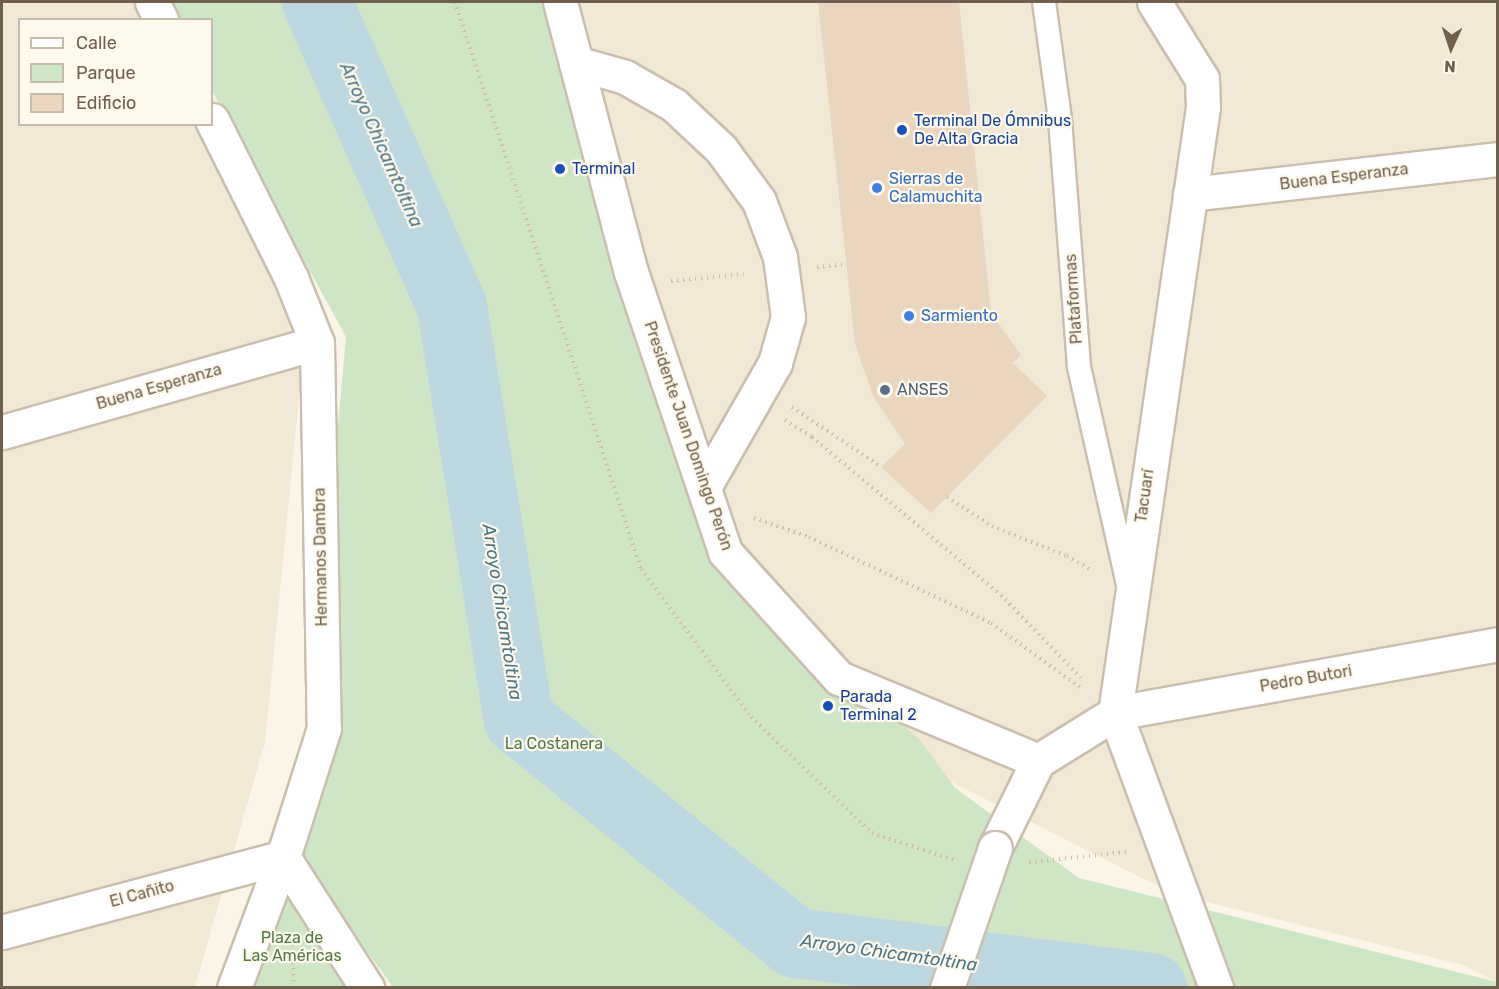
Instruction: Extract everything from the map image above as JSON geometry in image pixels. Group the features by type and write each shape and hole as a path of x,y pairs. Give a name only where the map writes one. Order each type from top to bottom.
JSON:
{"street":[{"path":"152,2 160,18"},
{"name":"Presidente Juan Domingo Perón","path":"560,2 636,284 725,552 839,678 1038,760"},
{"name":"Tacuarí","path":"1154,2 1202,79 1203,107 1130,592 1115,713 1216,987"},
{"path":"576,63 625,77 674,105 721,149 759,201 780,257 788,317 775,363 706,495"},
{"name":"Hermanos Dambra","path":"213,122 291,278 317,343 324,728 283,857 234,987"},
{"name":"Buena Esperanza","path":"1190,194 1497,159"},
{"name":"Buena Esperanza","path":"2,432 317,343"},
{"name":"Pedro Butori","path":"1115,713 1497,644"},
{"path":"947,987 994,848 1038,760 1115,713"},
{"path":"283,857 367,987"},
{"name":"El Cañito","path":"2,932 283,857"}],"lane":[{"name":"Plataformas","path":"1044,2 1060,119 1079,367 1130,592"}],"path":[{"path":"636,284 739,274"},
{"path":"759,394 881,466"},
{"path":"759,394 1001,596 1115,713"},
{"path":"706,495 809,537 991,623 1115,713"},
{"path":"947,497 992,526 1067,556 1130,592"},
{"path":"293,936 294,987"}],"shaded area":[{"path":"2,2 157,2 167,18 18,18 18,126 213,126 213,97 312,268 265,742 195,987 2,988"},
{"path":"543,2 1497,2 1497,982 1463,965 1174,894 908,760 693,613"}],"green space":[{"name":"La Costanera","path":"163,2 548,2 731,577 919,739 955,788 1079,878 1497,982 1497,987 393,987 299,858 346,337 213,93 213,18 171,18"},
{"name":"Plaza de Las Américas","path":"283,857 367,987 234,987"}],"building":[{"name":"Terminal De Ómnibus De Alta Gracia","path":"818,2 959,2 991,313 1021,355 1013,363 1047,396 931,513 881,467 905,444 873,396 855,344"}],"waterway":[{"name":"Arroyo Chicamtoltina","path":"317,2 452,307 519,720 795,943 1152,988"}],"place":[{"name":"Terminal De Ómnibus De Alta Gracia","path":"902,130"},
{"name":"Terminal","path":"560,169"},
{"name":"Sierras de Calamuchita","path":"877,188"},
{"name":"Sarmiento","path":"909,316"},
{"name":"ANSES","path":"885,390"},
{"name":"Parada Terminal 2","path":"828,706"}]}
